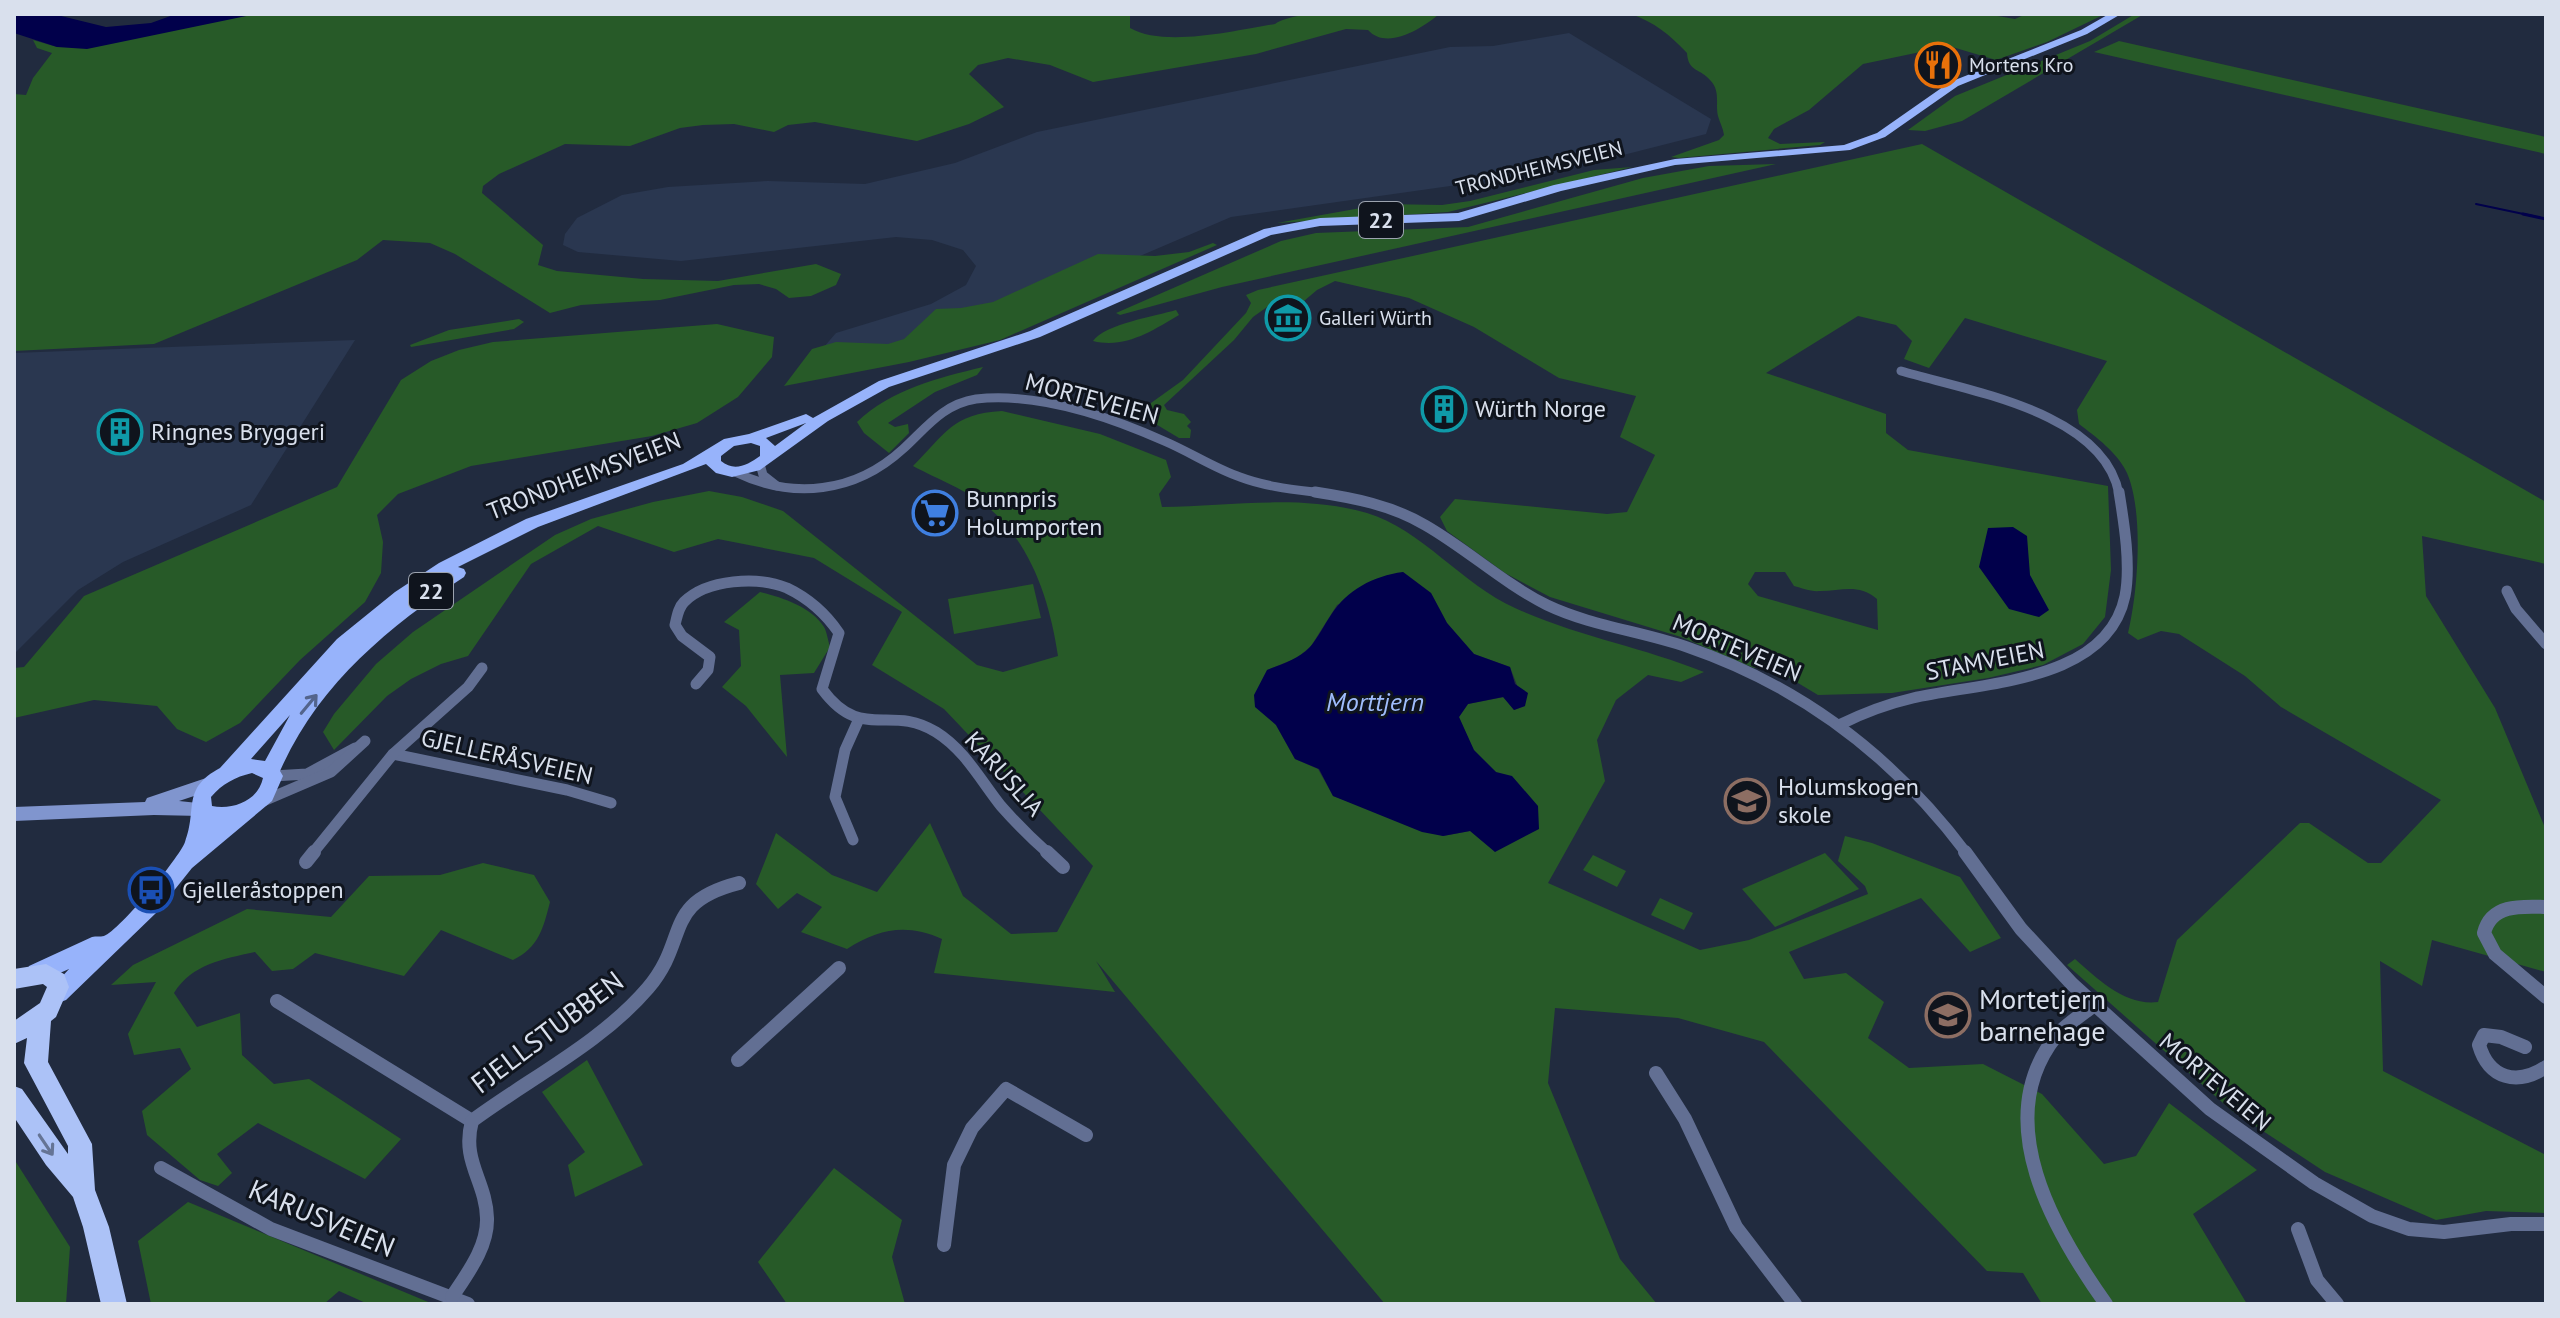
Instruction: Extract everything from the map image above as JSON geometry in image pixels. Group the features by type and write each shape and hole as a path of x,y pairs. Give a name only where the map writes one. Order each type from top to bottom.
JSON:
{"highway":[{"path":"14,1034 40,1018 58,993 52,977 24,973"},
{"path":"40,1018 36,1063 80,1144 83,1190 96,1227 114,1304"},
{"path":"14,1097 55,1157 83,1190"}],"main road":[{"name":"TRONDHEIMSVEIEN","path":"764,460 823,418 871,390 960,357 1035,334 1229,247 1279,229 1320,222 1459,217 1558,188 1675,162 1846,148 1874,138 1940,91 2084,32 2116,14"},
{"name":"TRONDHEIMSVEIEN","path":"752,438 794,425 893,373 960,357"},
{"name":"22","path":"713,454 729,442 752,438"},
{"path":"752,438 767,444 764,460"},
{"name":"TRONDHEIMSVEIEN","path":"219,778 343,643 380,611 428,578 532,523 670,474 713,454"},
{"path":"713,454 715,466 729,471"},
{"name":"22","path":"729,471 764,460"},
{"name":"TRONDHEIMSVEIEN","path":"271,773 291,726 343,665 389,623 455,574 519,538 563,519 671,483 729,471"},
{"path":"141,807 252,766 271,773"},
{"name":"22","path":"187,858 268,793 271,773"},
{"name":"22","path":"58,993 158,896 187,858 196,841 202,810 201,796 219,778"},
{"path":"14,814 76,814 141,807 202,810 225,816 250,807"},
{"name":"22","path":"24,973 117,935"}],"street":[{"name":"STAMVEIEN","path":"1839,725 1856,713 1886,702 2034,675 2071,663 2093,650 2108,636 2125,597 2121,499 2115,475 2104,456 2088,440 2047,418 1901,371"},
{"name":"MORTEVEIEN","path":"729,471 759,485 821,490 864,475 898,454 930,419 958,403 1001,398 1053,407 1144,433 1217,469 1251,481 1349,496 1393,509 1426,525 1532,598 1570,614 1669,641 1710,657 1779,687 1839,725 1924,802 2029,939 2094,1005 2217,1117 2282,1163 2368,1214 2401,1227 2429,1233 2457,1232 2503,1222 2546,1224"},
{"path":"764,460 766,478 781,489"},
{"path":"696,684 708,670 710,657 682,636 675,625 683,603 695,594 741,583 780,586 794,592 832,623 839,633 834,654 823,677 822,689 838,711 858,721 845,750 835,797 853,840"},
{"path":"2507,591 2516,609 2546,644"},
{"name":"GJELLERÅSVEIEN","path":"306,862 393,754 468,687 482,668"},
{"name":"KARUSLIA","path":"858,721 893,718 928,727 959,752 1011,817 1063,867"},
{"path":"250,807 330,774 349,761 365,741 308,775 293,778 271,773"},
{"name":"GJELLERÅSVEIEN","path":"393,754 567,790 611,803"},
{"name":"FJELLSTUBBEN","path":"452,1297 484,1240 487,1219 482,1190 467,1155 466,1138 472,1121 634,1002 664,965 689,906 696,897 716,886 739,883"},
{"path":"2546,907 2502,911 2490,917 2484,927 2485,939 2492,951 2546,996"},
{"path":"738,1060 839,968"},
{"name":"FJELLSTUBBEN","path":"277,1001 472,1121"},
{"path":"2094,1005 2072,1018 2047,1047 2032,1084 2028,1125 2035,1178 2047,1211 2068,1251 2106,1304"},
{"path":"2525,1047 2491,1035 2484,1035 2479,1045 2490,1067 2508,1078 2527,1080 2546,1067"},
{"path":"1656,1073 1672,1092 1690,1125 1728,1215 1795,1304"},
{"path":"944,1245 954,1165 972,1128 1006,1089 1086,1135"},
{"name":"KARUSVEIEN","path":"161,1168 271,1229 468,1304"},
{"path":"2298,1229 2317,1280 2337,1304"}],"shaded area":[{"path":"1569,33 1711,119 1706,134 1564,170 1231,217 1035,301 845,372 811,362 836,333 931,304 966,285 976,266 963,250 932,240 896,237 681,261 578,252 563,245 565,234 577,218 622,195 668,187 768,181 865,184 955,163 1037,132 1450,47 1493,46"},
{"path":"355,340 251,505 123,562 78,590 14,654 14,353"}],"green space":[{"path":"1328,13 1439,14 1415,31 1395,38 1376,36 1368,30 1346,29 1256,54 1093,82 1050,65 1008,58 978,65 969,74 1004,107 969,124 917,141 815,122 788,125 774,132 734,124 703,125 680,128 630,146 565,144 499,174 483,186 482,193 543,245 538,265 557,271 643,279 718,281 816,264 841,274 836,285 811,296 789,298 776,289 759,284 734,285 660,300 581,305 550,313 455,254 430,243 383,240 357,260 154,344 14,351 14,94 26,95 33,78 52,53 37,48 33,40 57,47 256,14 1130,14 1130,28 1162,37 1181,37 1221,33 1275,24 1288,18"},
{"path":"1631,14 1986,14 2015,19 2026,14 2105,14 2047,42 1996,60 1949,46 1863,64 1809,110 1774,129 1768,138 1780,144 1825,142 1820,145 1679,158 1671,157 1719,140 1724,135 1715,89 1706,76 1692,67 1687,53 1674,40 1654,25"},
{"path":"2135,14 2144,14 1962,121 1925,131 1908,130 1955,96 2090,41"},
{"path":"2119,41 2546,137 2546,154 2094,52"},
{"path":"1922,144 2546,502 2546,564 2422,536 2426,596 2495,708 2546,830 2546,972 2432,940 2422,986 2380,961 2383,1071 2546,1155 2546,1213 2486,1211 2436,1220 2325,1172 2231,1110 2067,965 2075,959 2124,996 2158,1002 2177,940 2300,823 2309,823 2368,863 2381,863 2441,800 2281,707 2245,676 2179,634 2161,631 2138,640 2128,633 2138,552 2132,489 2118,459 2079,424 2077,410 2107,361 1965,318 1929,368 1904,359 1912,341 1896,325 1858,316 1766,373 1886,414 1886,433 1908,450 2108,486 2111,570 2105,617 2083,644 2043,665 1988,678 1892,693 1818,695 1773,668 1754,668 1681,637 1550,597 1505,573 1447,531 1440,517 1455,499 1607,514 1627,512 1655,455 1620,437 1636,396 1559,378 1474,327 1409,298 1335,281 1304,301 1274,302 1253,317 1234,340 1164,405 1167,410 1184,414 1191,422 1187,426 1191,430 1190,438 1179,438 1144,417 1144,408 1183,380 1246,313 1251,303 1246,295","holes":["1755,572 1785,572 1794,586 1807,590 1856,589 1870,594 1877,599 1878,630 1758,596 1748,584"]},
{"path":"1776,164 1222,287 1120,315 1116,313 1281,241 1316,233 1468,227 1643,178 1709,166"},
{"path":"1632,167 1448,212 1277,223 1383,204 1442,205 1470,201 1594,170"},
{"path":"1213,243 1217,245 1000,340 909,362 784,386 812,349 836,342 888,344 904,339 936,309 993,302 1098,254 1155,256 1189,252"},
{"path":"1176,310 1179,315 1138,337 1116,343 1093,341 1119,325"},
{"path":"519,319 524,322 514,329 410,345 449,330"},
{"path":"717,324 774,337 772,357 738,397 697,423 652,436 471,466 398,494 377,515 383,542 381,573 365,602 300,660 240,723 206,742 177,729 157,706 94,700 14,718 14,668 24,667 84,596 337,487 401,380 431,361 493,342"},
{"path":"983,367 977,375 935,392 888,423 895,427 908,424 909,433 889,453 864,433 857,422 900,393"},
{"path":"1002,411 1100,434 1166,460 1171,477 1159,494 1162,507 1291,502 1367,513 1406,531 1478,586 1515,608 1704,672 1681,682 1648,675 1616,700 1597,740 1605,781 1548,883 1700,950 1749,940 1868,894 1865,886 1838,861 1845,836 1872,843 1960,877 2001,938 1970,952 1921,898 1789,952 1804,979 1846,973 1884,1002 1868,1038 1909,1068 1983,1064 2042,1094 2104,1164 2136,1156 2169,1103 2257,1170 2193,1214 2247,1304 2042,1304 2023,1273 1987,1271 1764,1042 1678,1018 1555,1008 1548,1083 1620,1259 1657,1304 1385,1304 1096,961 1115,992 934,973 942,939 916,931 893,930 847,949 801,932 822,907 797,893 778,909 756,884 776,833 832,875 877,892 930,823 963,896 1011,934 1057,932 1093,866 944,709 872,665 902,612 814,558 718,539 674,552 598,526 531,564 468,656 441,664 411,679 387,696 334,750 323,732 376,664 413,632 555,535 591,519 709,491 742,497 783,511 977,665 1003,672 1058,656 1044,595 1017,539 981,502 913,466 951,427 985,413","holes":["1403,572 1431,593 1447,623 1474,654 1510,667 1525,706 1514,710 1504,697 1468,704 1459,717 1473,750 1496,772 1470,831 1443,836 1333,796 1318,769 1295,759 1276,725 1267,670 1297,658 1311,646 1337,605"]},
{"path":"1033,584 1041,618 954,634 948,599"},
{"path":"760,592 786,600 812,614 824,627 830,647 814,673 780,675 787,757 746,706 722,687 741,666 739,630 724,622"},
{"path":"1825,853 1859,889 1775,927 1742,889"},
{"path":"1593,855 1626,871 1617,887 1583,870"},
{"path":"483,863 534,875 550,902 534,943 513,960 441,930 404,976 315,953 293,969 272,971 255,952 220,960 199,969 174,993 197,1027 240,1013 242,1055 274,1084 309,1079 401,1139 365,1179 258,1123 217,1154 232,1173 218,1186 200,1180 147,1135 142,1111 191,1069 180,1048 134,1055 128,1034 156,982 111,985 133,965 247,909 331,917 369,876 440,875"},
{"path":"1660,898 1693,913 1684,930 1651,915"},
{"path":"587,1060 643,1165 575,1197 568,1165 585,1152 542,1092"},
{"path":"14,1159 70,1247 66,1304 14,1304"},
{"path":"834,1168 902,1220 892,1257 905,1304 787,1304 758,1262"},
{"path":"188,1202 433,1304 368,1304 339,1291 324,1304 151,1304 138,1241"}],"water":[{"path":"14,14 53,14 106,27 151,23 176,14 256,14 87,49 57,47 14,33"},
{"path":"2013,527 2027,536 2030,575 2049,610 2039,617 2009,609 1979,567 1988,528"},
{"name":"Morttjern","path":"1403,572 1431,593 1447,623 1474,654 1510,667 1515,684 1528,693 1525,706 1514,710 1503,697 1468,704 1459,717 1474,750 1496,772 1512,776 1538,806 1539,829 1495,852 1470,831 1443,836 1422,832 1333,796 1319,769 1295,759 1276,725 1255,707 1254,695 1267,670 1306,651 1345,598 1371,581"}],"waterway":[{"path":"2476,204 2533,216"},
{"path":"2523,214 2546,219"}],"place":[{"name":"Mortens Kro","path":"1938,65"},
{"name":"Galleri Würth","path":"1288,318"},
{"name":"Würth Norge","path":"1444,409"},
{"name":"Ringnes Bryggeri","path":"120,432"},
{"name":"Bunnpris Holumporten","path":"935,513"},
{"name":"Holumskogen skole","path":"1747,801"},
{"name":"Gjelleråstoppen","path":"151,890"},
{"name":"Mortetjern barnehage","path":"1948,1015"}]}
